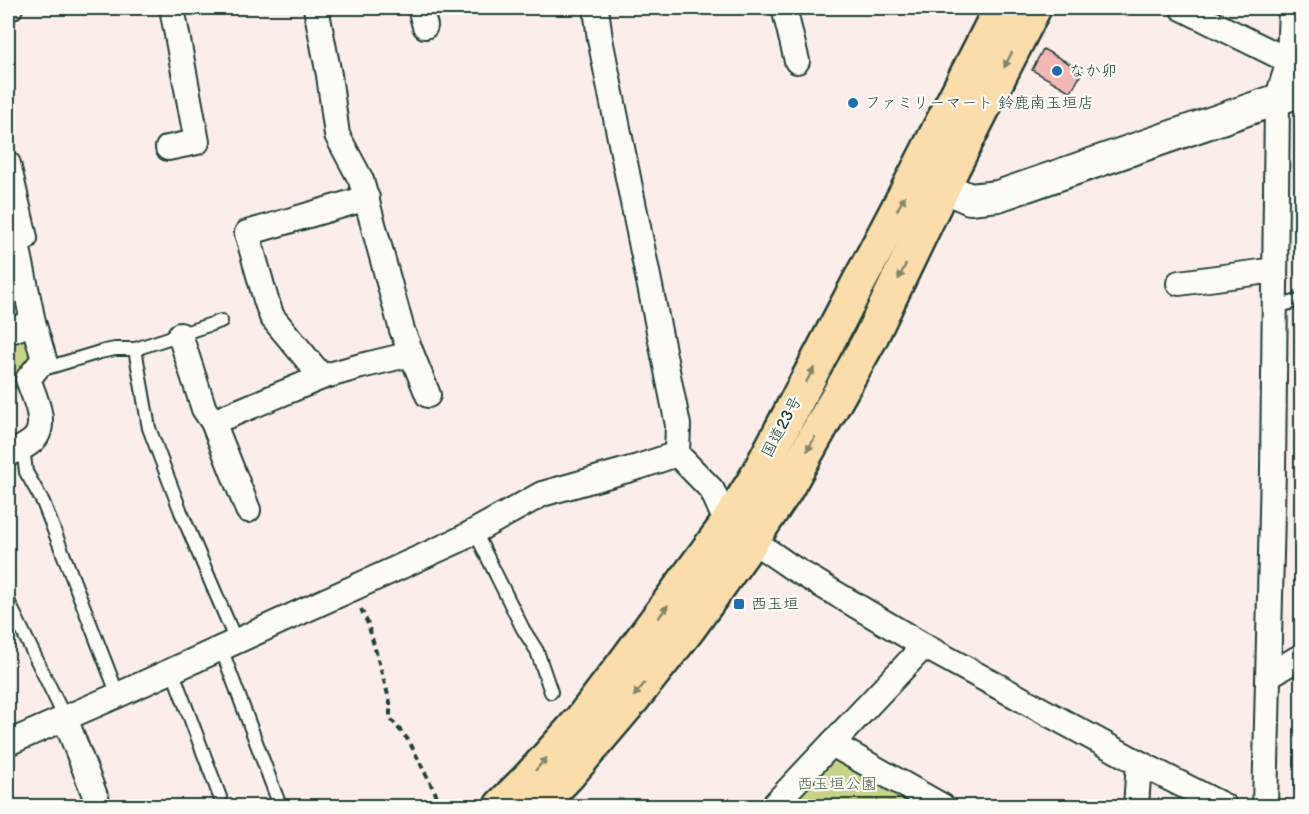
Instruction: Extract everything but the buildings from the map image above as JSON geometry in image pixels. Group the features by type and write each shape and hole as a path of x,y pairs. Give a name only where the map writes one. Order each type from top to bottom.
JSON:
{"highway":[{"name":"国道23号","path":"930,180 1001,8"},
{"name":"国道23号","path":"538,807 635,696 689,628 740,532 756,478 930,180 1034,8"},
{"name":"国道23号","path":"501,807 530,777 587,711 626,661 740,532"}],"street":[{"path":"168,148 197,142 172,8"},
{"path":"316,8 337,135 362,180 402,330 428,395"},
{"path":"596,8 600,39 678,425 677,454 712,490 740,532 791,567 924,646 1224,807"},
{"path":"784,8 797,60"},
{"path":"1182,8 1289,61"},
{"path":"1265,807 1275,270 1289,96 1291,8"},
{"path":"930,180 970,199 998,196 1289,96"},
{"path":"8,164 25,238 17,244 33,322 44,358 28,379 40,413 39,430 36,437 15,451"},
{"path":"322,377 272,317 247,233 367,198"},
{"path":"1179,283 1275,270"},
{"path":"8,332 33,322"},
{"path":"180,335 204,409 213,422 248,510"},
{"path":"213,422 322,377 411,354"},
{"path":"8,743 459,540 542,494 677,454"},
{"path":"773,807 924,646"},
{"path":"1269,675 1302,656"},
{"path":"64,718 99,807"},
{"path":"831,744 942,807"},
{"path":"1136,807 1139,763"}],"lane":[{"path":"1275,307 1302,300"},
{"path":"33,372 100,352 135,349 221,321"},
{"path":"135,349 149,428 228,644 280,807"},
{"path":"15,451 43,502 118,695"},
{"path":"475,532 523,629 537,651 551,692"},
{"path":"8,601 64,718"},
{"path":"172,670 220,797"}],"path":[{"path":"351,589 368,624 376,650 390,702 390,718 409,741 442,807"}],"green space":[{"path":"20,333 32,339 36,349 21,386 8,391 8,338"},
{"name":"西玉垣公園","path":"829,760 841,761 923,806 785,806"}],"place":[{"name":"なか卯","path":"1057,71"},
{"name":"ファミリーマート 鈴鹿南玉垣店","path":"853,103"},
{"name":"西玉垣","path":"739,604"}]}
